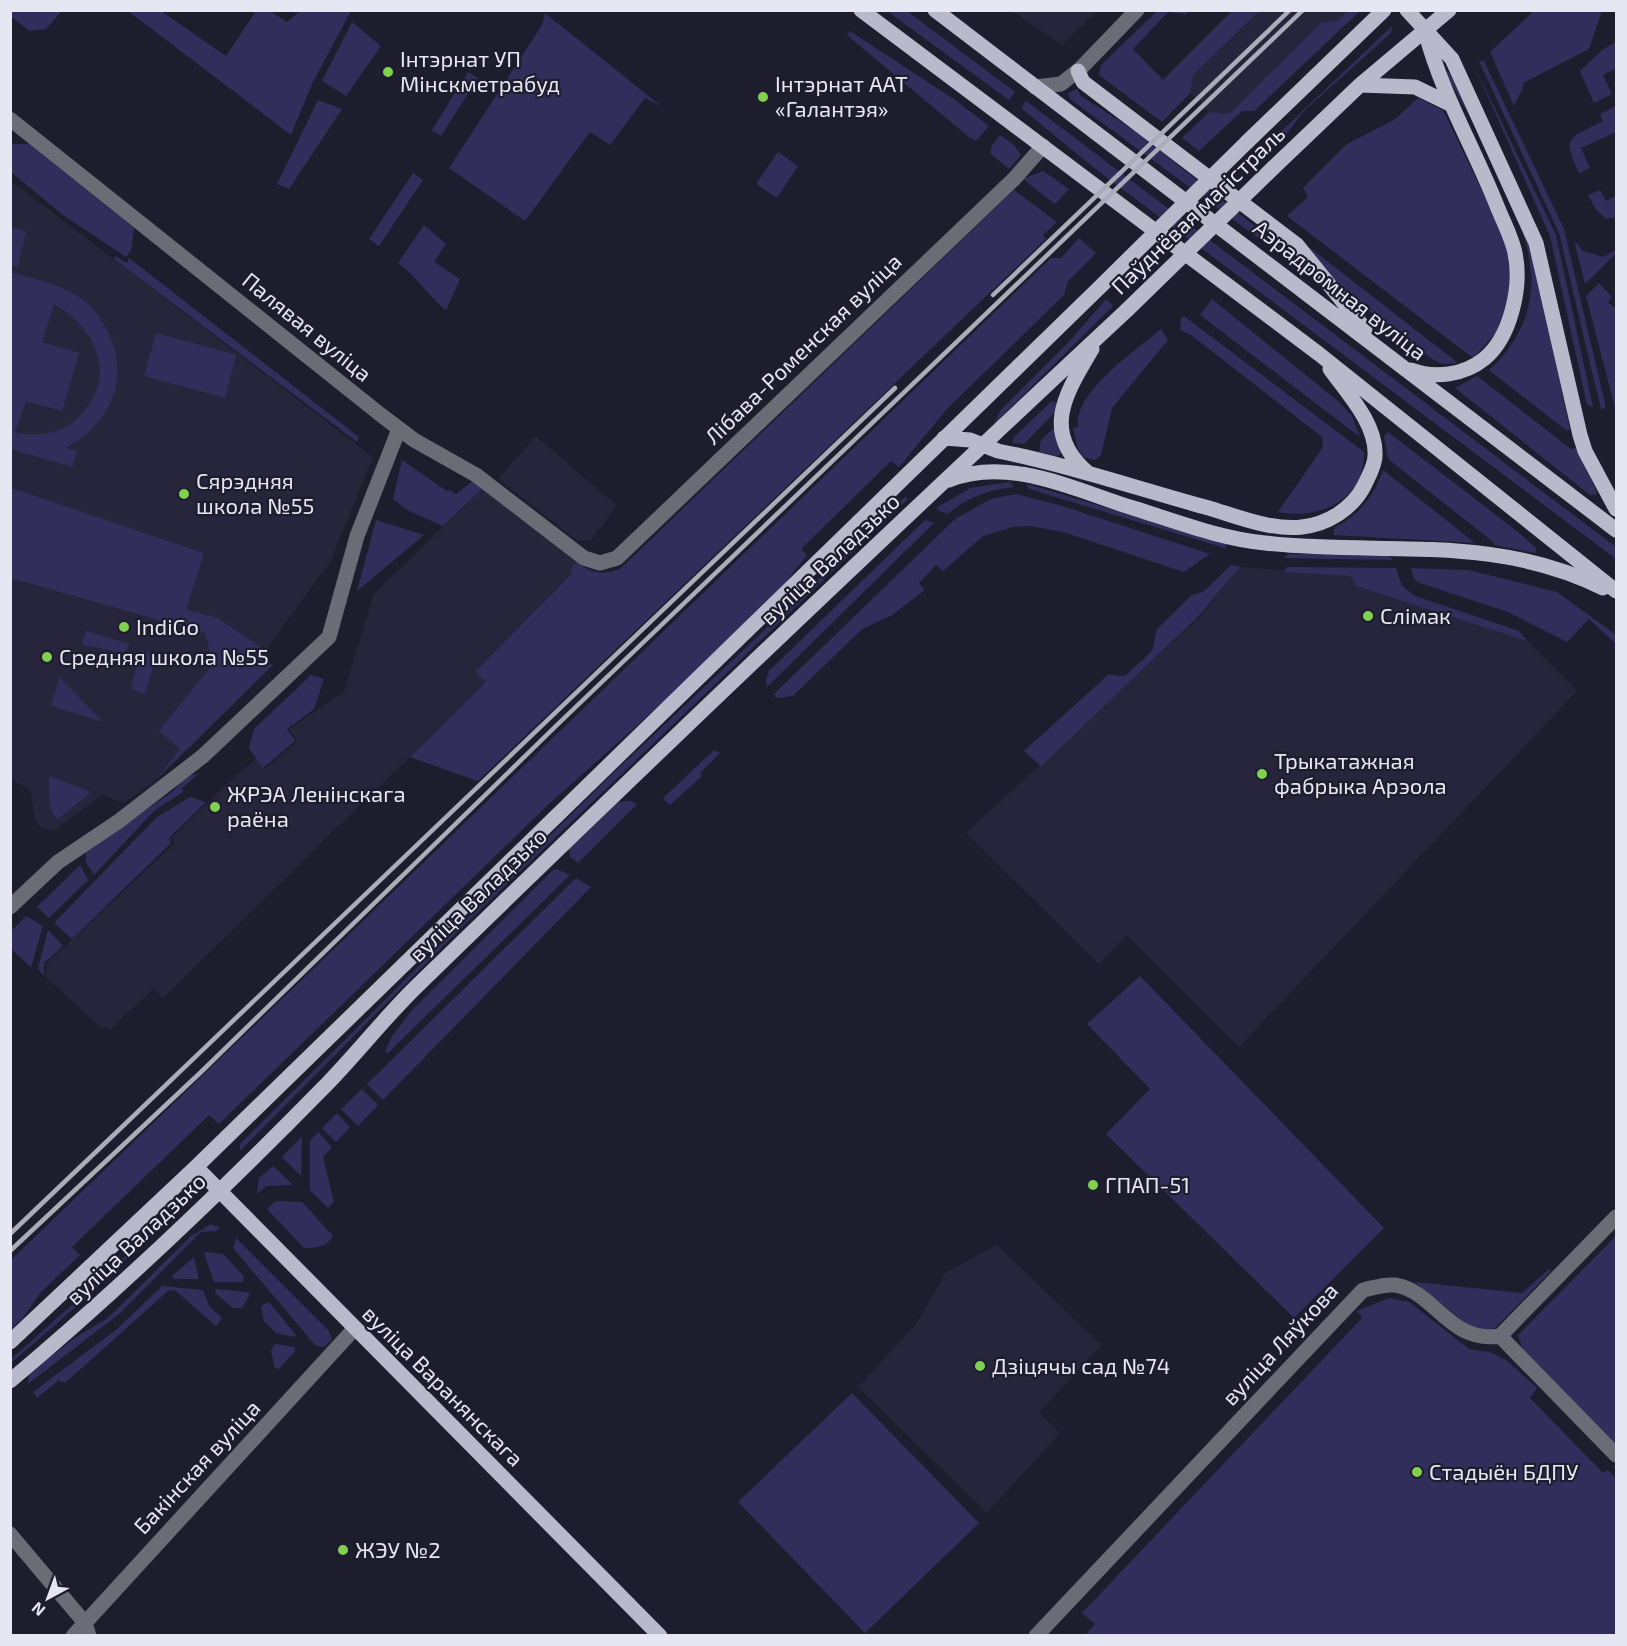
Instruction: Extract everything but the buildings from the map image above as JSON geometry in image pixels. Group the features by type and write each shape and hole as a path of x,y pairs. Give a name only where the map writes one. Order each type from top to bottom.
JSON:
{"main road":[{"path":"861,10 1319,354 1617,591"},
{"name":"Аэрадромная вуліца","path":"935,10 1617,530"},
{"name":"Паўднёвая магістраль","path":"979,403 1384,10"},
{"path":"1407,10 1452,59 1536,243 1580,435 1585,451 1617,509"},
{"name":"Паўднёвая магістраль","path":"981,444 1102,334 1360,85 1449,10"},
{"path":"1402,367 1430,375 1448,375 1474,366 1497,344 1515,296 1515,252 1486,177 1436,71 1425,31"},
{"path":"1077,71 1083,82 1297,245 1380,348"},
{"path":"1360,85 1415,87 1452,105"},
{"path":"1092,476 1069,453 1062,438 1060,420 1065,397 1102,334"},
{"path":"944,438 957,437 998,451 1246,519 1289,528 1325,522 1350,506 1359,494 1375,456 1370,431 1361,413 1319,354"},
{"path":"979,403 973,428 981,444 997,461 1012,471 1183,523 1261,543 1481,551 1558,569 1617,595"},
{"name":"вуліца Валадзько","path":"10,1342 196,1167 979,403"},
{"name":"вуліца Валадзько","path":"10,1381 101,1304 221,1192 349,1061 402,1000 627,781 981,444"},
{"path":"942,482 979,471 1012,471"},
{"name":"вуліца Варанянскага","path":"196,1167 660,1635"}],"street":[{"path":"1035,87 1061,84 1077,71 1137,10"},
{"name":"Палявая вуліца","path":"10,119 399,429 476,475 584,558"},
{"name":"Лібава-Роменская вуліца","path":"584,558 600,563 617,558 1014,179 1043,146"},
{"path":"10,907 58,862 119,820 203,756 329,637 357,536 399,429"},
{"path":"1617,1218 1500,1336 1617,1455"},
{"name":"вуліца Ляўкова","path":"1036,1635 1363,1290 1388,1285 1407,1289 1462,1330 1487,1338 1500,1336"},
{"name":"Бакінская вуліца","path":"73,1635 87,1629 355,1328"},
{"path":"10,1534 87,1629"}],"shaded area":[{"path":"1535,10 1602,11 1589,49 1523,83 1523,88 1514,106 1490,52"},
{"path":"10,11 62,11 46,29 29,31 11,16"},
{"path":"128,11 161,11 226,56 256,11 270,11 287,22 300,11 351,11 312,84 291,135"},
{"path":"887,11 907,11 1015,92 1009,100"},
{"path":"1012,11 1097,11 1062,45"},
{"path":"1157,11 1189,11 1186,14 1168,12 1133,49 1163,80 1232,11 1259,11 1193,75 1190,93 1162,122 1099,75 1101,65"},
{"path":"1259,11 1348,11 1338,21 1322,22 1229,114 1209,112 1190,93 1193,75"},
{"path":"1348,11 1360,11 1254,111 1242,111 1199,151 1182,138 1209,112 1229,114 1322,22 1337,21"},
{"path":"545,13 661,106 645,98 610,145 590,132 525,221 449,168 542,25"},
{"path":"352,22 381,46 346,96 322,81"},
{"path":"1392,26 1391,33 1304,111 1278,145 1272,140"},
{"path":"850,31 955,100 989,126 976,141 970,138 847,35"},
{"path":"1616,42 1616,68 1603,75 1612,94 1594,103 1580,71 1602,50"},
{"path":"1472,61 1556,235 1593,407 1587,405 1550,236"},
{"path":"1479,61 1484,61 1564,229 1606,408 1601,409 1559,233"},
{"path":"1448,71 1492,152 1511,196 1526,237 1550,333 1570,429 1567,431 1489,370 1512,344 1522,325 1531,291 1530,266 1515,209 1487,149 1445,73"},
{"path":"468,72 478,78 441,136 432,130"},
{"path":"1077,89 1081,96 1135,131 1286,251 1273,249 1070,99 1068,93"},
{"path":"1418,98 1443,110 1507,243 1511,272 1508,306 1496,333 1473,358 1287,216 1308,197 1303,188 1347,144 1394,120"},
{"path":"318,100 342,109 289,189 277,184"},
{"path":"1026,101 1616,547 1616,559 1098,171 1021,108"},
{"path":"1616,106 1616,132 1581,148 1590,168 1579,173 1570,151 1572,139 1582,131 1603,121 1600,114"},
{"path":"1000,135 1014,145 1021,155 1009,169 991,154 991,147"},
{"path":"10,144 29,144 134,228 131,250 126,257 63,215 11,172"},
{"path":"778,152 798,166 777,198 756,184"},
{"path":"1043,171 1069,189 1055,204 1023,179"},
{"path":"413,173 423,180 379,246 369,239"},
{"name":"Сярэдняя школа №55","path":"10,180 373,457 331,561 259,659 157,779 124,803 102,795 53,831 40,828 34,815 31,793 27,787 11,780"},
{"path":"1014,190 1057,222 1043,235 1046,239 478,781 410,757 486,682 475,672 572,573 570,570 577,562 597,572 620,569"},
{"path":"1600,190 1606,201 1616,196 1616,217 1606,219 1595,208 1588,195"},
{"path":"424,225 446,244 434,262 460,279 446,310 398,263"},
{"path":"11,227 26,232 17,268 11,265"},
{"path":"1079,238 1096,253 1068,281 1064,295 947,409 899,467 891,461 801,549 807,555 778,592 672,694 548,805 219,1124 209,1115 72,1247 80,1255 40,1293 22,1319 11,1329 11,1260 1051,258 1061,258"},
{"path":"1574,240 1583,251 1603,257 1616,250 1616,253 1585,284"},
{"path":"1309,247 1458,363 1441,364 1429,357 1338,287"},
{"path":"115,256 127,263 129,258 359,437 357,442 114,259"},
{"path":"11,272 58,286 87,304 99,317 110,337 116,354 117,371 116,386 103,415 80,439 66,448 77,451 72,467 11,449","holes":["54,304 80,324 96,351 100,365 99,380 94,395 81,415 61,429 35,435 15,432 26,401 62,411 79,353 42,342"]},
{"path":"1599,283 1612,297 1608,302 1616,309 1616,412 1586,296"},
{"path":"1106,299 1113,306 994,424 1000,411 1068,343"},
{"path":"1212,299 1339,402 1352,416 1360,437 1200,315"},
{"path":"1184,316 1364,452 1357,483 1348,495 1337,503 1309,513 1278,512 1323,447 1322,437 1191,335 1180,330 1181,318"},
{"path":"1161,329 1168,340 1112,408 1101,455 1095,460 1083,457 1078,449 1073,428 1078,427 1079,413 1086,400 1109,373"},
{"path":"156,333 236,355 225,398 144,376"},
{"path":"1477,376 1571,449 1576,448 1597,492 1596,495 1590,495 1455,388"},
{"path":"1052,401 1057,403 1056,411 1024,444 1012,443 1014,437"},
{"path":"1055,427 1061,454 1056,456 1039,452 1041,440"},
{"path":"1388,432 1518,532 1536,548 1536,553 1494,545 1492,541 1388,459 1384,436"},
{"path":"536,436 617,506 591,540 578,541 498,479"},
{"path":"402,460 448,492 449,490 456,494 474,480 483,488 443,526 407,510 393,499"},
{"path":"1383,470 1475,543 1333,535 1335,527 1358,511 1371,496"},
{"path":"1010,482 1014,487 979,495 948,514 937,510 938,507 970,488"},
{"path":"1026,484 1227,544 1225,548 1029,489"},
{"path":"11,488 204,553 186,610 218,618 266,651 260,659 273,665 157,779 180,749 159,731 213,664 205,633 11,578"},
{"path":"483,488 577,562 572,572 475,672 487,681 163,998 153,989 111,1029 100,1027 46,977 46,964 175,843 171,838 229,782 256,759 265,769 297,742 289,729 344,692 374,594"},
{"path":"1016,494 1059,505 1210,554 1184,572 1063,532 1030,526 1013,527 983,536 943,571 936,565 919,583 925,590 892,615 862,629 793,696 776,698 774,694 955,519 991,499"},
{"path":"905,497 908,499 456,933 240,1151 240,1144 607,779"},
{"path":"376,520 424,535 357,591"},
{"path":"925,520 934,523 767,687 766,680 769,671"},
{"path":"1288,554 1387,554 1393,560 1284,558"},
{"path":"1231,565 1240,567 1198,617 1041,766 1024,751 1108,675 1125,676 1152,651 1157,629 1192,595 1203,592"},
{"path":"1240,567 1352,576 1356,586 1527,641 1577,691 1239,1047 1127,935 1099,964 966,833 1199,618"},
{"path":"1287,567 1396,568 1402,586 1415,596 1519,631 1527,641 1356,586 1351,576 1284,572"},
{"path":"1411,568 1468,570 1557,592 1616,635 1616,644 1589,619 1567,642 1508,612 1420,583 1414,579"},
{"path":"86,631 129,644 127,650 122,653 82,644"},
{"path":"141,650 156,656 145,694 131,689"},
{"path":"311,675 324,679 314,709 287,729 295,741 263,768 249,748 254,729"},
{"path":"59,677 103,722 51,706"},
{"path":"714,750 720,753 700,773 702,776 670,805 663,798"},
{"path":"198,774 182,788 183,792 154,811 94,875 85,861 87,858 85,853 173,791 187,776"},
{"path":"49,776 91,792 57,820 50,807"},
{"path":"190,797 206,802 169,838 171,843 72,939 54,923 157,817"},
{"path":"630,801 637,804 578,863 570,857 569,849 618,802"},
{"path":"80,865 88,880 49,918 37,907"},
{"path":"557,869 570,875 388,1053 385,1052 392,1036 413,1009 553,870"},
{"path":"576,878 591,887 383,1100 367,1084"},
{"path":"26,916 43,926 31,967 11,949 11,931"},
{"path":"48,930 63,946 44,963 44,976 38,969"},
{"path":"1140,976 1384,1228 1294,1318 1106,1134 1150,1089 1087,1024"},
{"path":"362,1089 378,1105 358,1126 341,1109"},
{"path":"337,1113 350,1127 336,1142 322,1128"},
{"path":"318,1132 332,1147 323,1157 334,1202 328,1208 310,1190 310,1141"},
{"path":"302,1136 301,1176 282,1157"},
{"path":"273,1166 293,1185 266,1186 257,1194 259,1178"},
{"path":"276,1201 302,1202 333,1236 328,1243 321,1246 304,1248 267,1209"},
{"path":"173,1208 179,1209 78,1305 11,1363 11,1359 109,1272"},
{"path":"211,1224 220,1228 216,1231 201,1232 119,1314 28,1384 29,1373 76,1337 108,1318 191,1236"},
{"path":"1616,1236 1616,1445 1525,1356 1518,1335"},
{"path":"236,1238 328,1330 332,1339 324,1347 316,1346 233,1248"},
{"name":"Дзіцячы сад №74","path":"997,1245 1101,1345 1039,1413 1060,1433 987,1513 858,1387 916,1324 946,1272"},
{"path":"204,1253 223,1254 244,1276 243,1282 214,1282"},
{"path":"194,1257 199,1279 173,1279 172,1276"},
{"path":"1549,1269 1551,1271 1495,1328 1483,1330 1470,1327 1415,1282 1522,1293"},
{"path":"162,1286 203,1290 209,1306 222,1318 216,1326 176,1291 169,1290 65,1383 59,1380 37,1398 33,1392 117,1329"},
{"path":"216,1289 250,1294 242,1308 233,1308 215,1293"},
{"name":"Стадыён БДПУ","path":"1389,1298 1409,1302 1469,1349 1489,1352 1506,1360 1537,1388 1530,1398 1603,1473 1608,1470 1616,1479 1616,1635 1089,1635 1087,1633 1095,1624 1082,1613 1362,1318 1357,1311"},
{"path":"269,1302 296,1335 294,1337 276,1333 264,1321 261,1306"},
{"path":"275,1344 295,1347 295,1351 279,1369 275,1368 271,1350"},
{"path":"852,1393 979,1523 865,1633 738,1502"}],"railway":[{"path":"993,295 1290,10"},
{"path":"10,1251 200,1073 558,724 1303,10"},
{"path":"10,1234 895,388"}],"place":[{"name":"Інтэрнат УП Мінскметрабуд","path":"388,72"},
{"name":"Інтэрнат ААТ «Галантэя»","path":"763,97"},
{"name":"Сярэдняя школа №55","path":"184,494"},
{"name":"Слімак","path":"1368,616"},
{"name":"IndiGo","path":"124,627"},
{"name":"Средняя школа №55","path":"47,657"},
{"name":"Трыкатажная фабрыка Арэола","path":"1262,774"},
{"name":"ЖРЭА Ленінскага раёна","path":"215,807"},
{"name":"ГПАП-51","path":"1093,1185"},
{"name":"Дзіцячы сад №74","path":"980,1366"},
{"name":"Стадыён БДПУ","path":"1417,1472"},
{"name":"ЖЭУ №2","path":"343,1550"}]}
